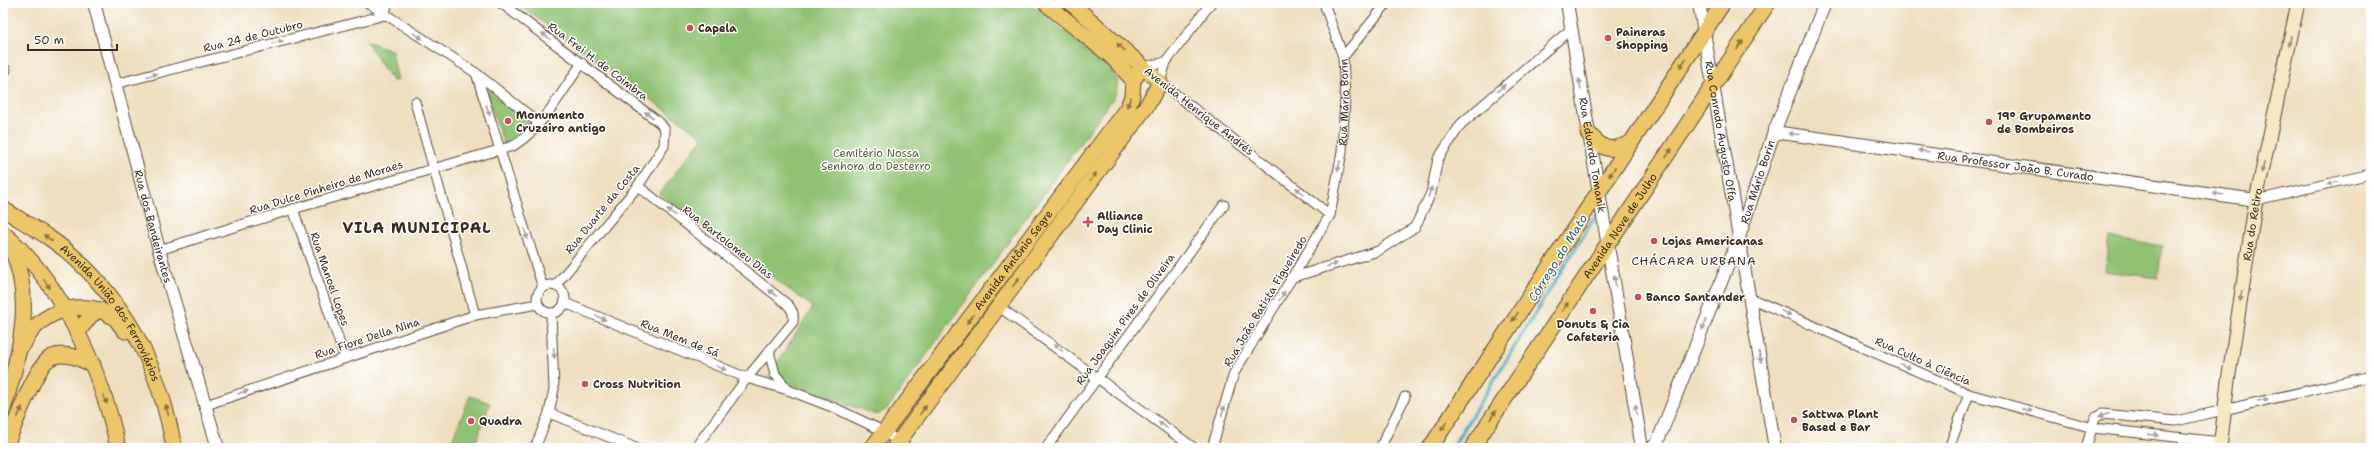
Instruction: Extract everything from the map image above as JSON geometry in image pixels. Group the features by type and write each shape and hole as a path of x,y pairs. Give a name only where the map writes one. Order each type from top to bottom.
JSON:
{"main road":[{"name":"Avenida Henrique Andrés","path":"1071,3 1160,82"},
{"path":"1430,448 1600,198 1631,143 1723,3"},
{"name":"Avenida Nove de Julho","path":"1472,448 1608,240 1768,3"},
{"name":"Rua do Retiro","path":"2220,445 2256,200 2298,3"},
{"name":"Avenida Henrique Andrés","path":"1055,6 1112,57 1133,80"},
{"path":"1133,80 1143,67"},
{"name":"Avenida Antônio Segre","path":"872,448 1128,107 1132,96 1133,80"},
{"name":"Avenida Antônio Segre","path":"900,446 998,306 1148,104 1160,82"},
{"path":"1588,133 1600,146 1609,149 1618,148 1631,143"},
{"name":"Avenida União dos Ferroviários","path":"3,209 43,234 76,259 123,313 146,352 157,378 168,412 174,448"},
{"path":"4,234 43,278 64,309 77,333 93,365 112,418 118,448"},
{"path":"4,234 17,260 24,284 25,307 21,350"},
{"path":"3,410 21,350 29,333 39,322 64,309 80,307 100,310 115,318 128,335 146,352"},
{"path":"77,333 91,315 100,310"},
{"path":"5,448 36,376 45,362 52,357 62,355 80,359 93,365"}],"street":[{"name":"Rua dos Bandeirantes","path":"94,3 159,250 218,448"},
{"path":"368,3 476,73 539,123"},
{"path":"385,15 387,3"},
{"name":"Rua Frei H. de Coimbra","path":"501,3 660,123 665,130 664,146"},
{"path":"1160,82 1166,62 1211,3"},
{"path":"1324,3 1343,58"},
{"name":"Rua Mário Borin","path":"1330,215 1342,152 1345,98 1343,58 1387,3"},
{"name":"Rua Eduardo Tomanik","path":"1567,3 1642,448"},
{"name":"Rua Conrado Augusto Offa","path":"1699,3 1705,31 1775,448"},
{"name":"Rua Mário Borin","path":"1652,448 1657,443 1739,237 1774,132 1825,3"},
{"name":"Rua 24 de Outubro","path":"115,84 385,15"},
{"path":"1294,277 1378,251 1415,226 1430,193 1438,158 1461,124 1571,29"},
{"path":"1143,67 1166,62"},
{"name":"Rua Dulce Pinheiro de Moraes","path":"159,250 432,168 501,150 526,138 539,123 582,63"},
{"path":"476,73 543,288"},
{"name":"Avenida Henrique Andrés","path":"1160,82 1330,215"},
{"path":"415,102 432,168 475,315"},
{"name":"Rua Professor João B. Curado","path":"1774,132 1896,147 2256,200"},
{"name":"Rua Duarte da Costa","path":"555,286 638,186 664,146"},
{"path":"2256,200 2371,174"},
{"name":"Rua Bartolomeu Dias","path":"638,186 792,309 793,322 769,351"},
{"name":"Rua Joaquim Pires de Oliveira","path":"1046,448 1224,205"},
{"name":"Rua Manoel Lopes","path":"292,209 345,358"},
{"name":"Rua João Batista Figueiredo","path":"1212,448 1234,373 1294,277 1330,215"},
{"path":"555,286 564,295 564,303 560,311 551,314 543,311 538,304 538,295 543,288 555,286"},
{"name":"Rua Culto à Ciência","path":"1750,298 1969,394 2093,428 2220,445"},
{"name":"Rua Mem de Sá","path":"564,303 747,378 788,390 835,408 885,432 900,446"},
{"name":"Rua Fiore Della Nina","path":"206,405 475,315 538,304"},
{"path":"998,306 1194,448"},
{"path":"535,448 549,413 554,389 555,366 551,314"},
{"path":"695,448 769,351"},
{"name":"Rua Mem de Sá","path":"769,351 775,374 788,390"},
{"path":"2086,448 2095,418 2102,414 2176,421 2225,408 2371,376"},
{"path":"1950,448 1969,394"},
{"path":"1380,448 1404,398"},
{"path":"549,413 636,448"}],"green space":[{"name":"Cemitério Nossa Senhora do Desterro","path":"516,3 1029,3 1108,66 1118,81 1116,94 888,408 877,415 769,376 813,307 659,194 703,137"},
{"path":"366,41 394,51 393,59 398,80 392,81"},
{"path":"485,89 531,123 519,135 504,144"},
{"path":"2110,238 2162,246 2158,278 2104,271"},
{"name":"Quadra","path":"470,396 490,403 474,448 452,440"}],"waterway":[{"name":"Córrego do Mato","path":"1604,202 1648,130"},
{"name":"Córrego do Mato","path":"1452,448 1599,210"}],"place":[{"name":"Capela","path":"690,28"},
{"name":"Paineras Shopping","path":"1608,38"},
{"name":"Monumento Cruzeiro antigo","path":"508,121"},
{"name":"19º Grupamento de Bombeiros","path":"1989,122"},
{"name":"Alliance Day Clinic","path":"1088,222"},
{"name":"Lojas Americanas","path":"1654,241"},
{"name":"Banco Santander","path":"1638,297"},
{"name":"Donuts & Cia Cafeteria","path":"1593,311"},
{"name":"Cross Nutrition","path":"585,384"},
{"name":"Sattwa Plant Based e Bar","path":"1794,420"},
{"name":"Quadra","path":"471,421"}],"district":[{"name":"VILA MUNICIPAL","path":"417,228"},
{"name":"CHÁCARA URBANA","path":"1694,261"}]}
